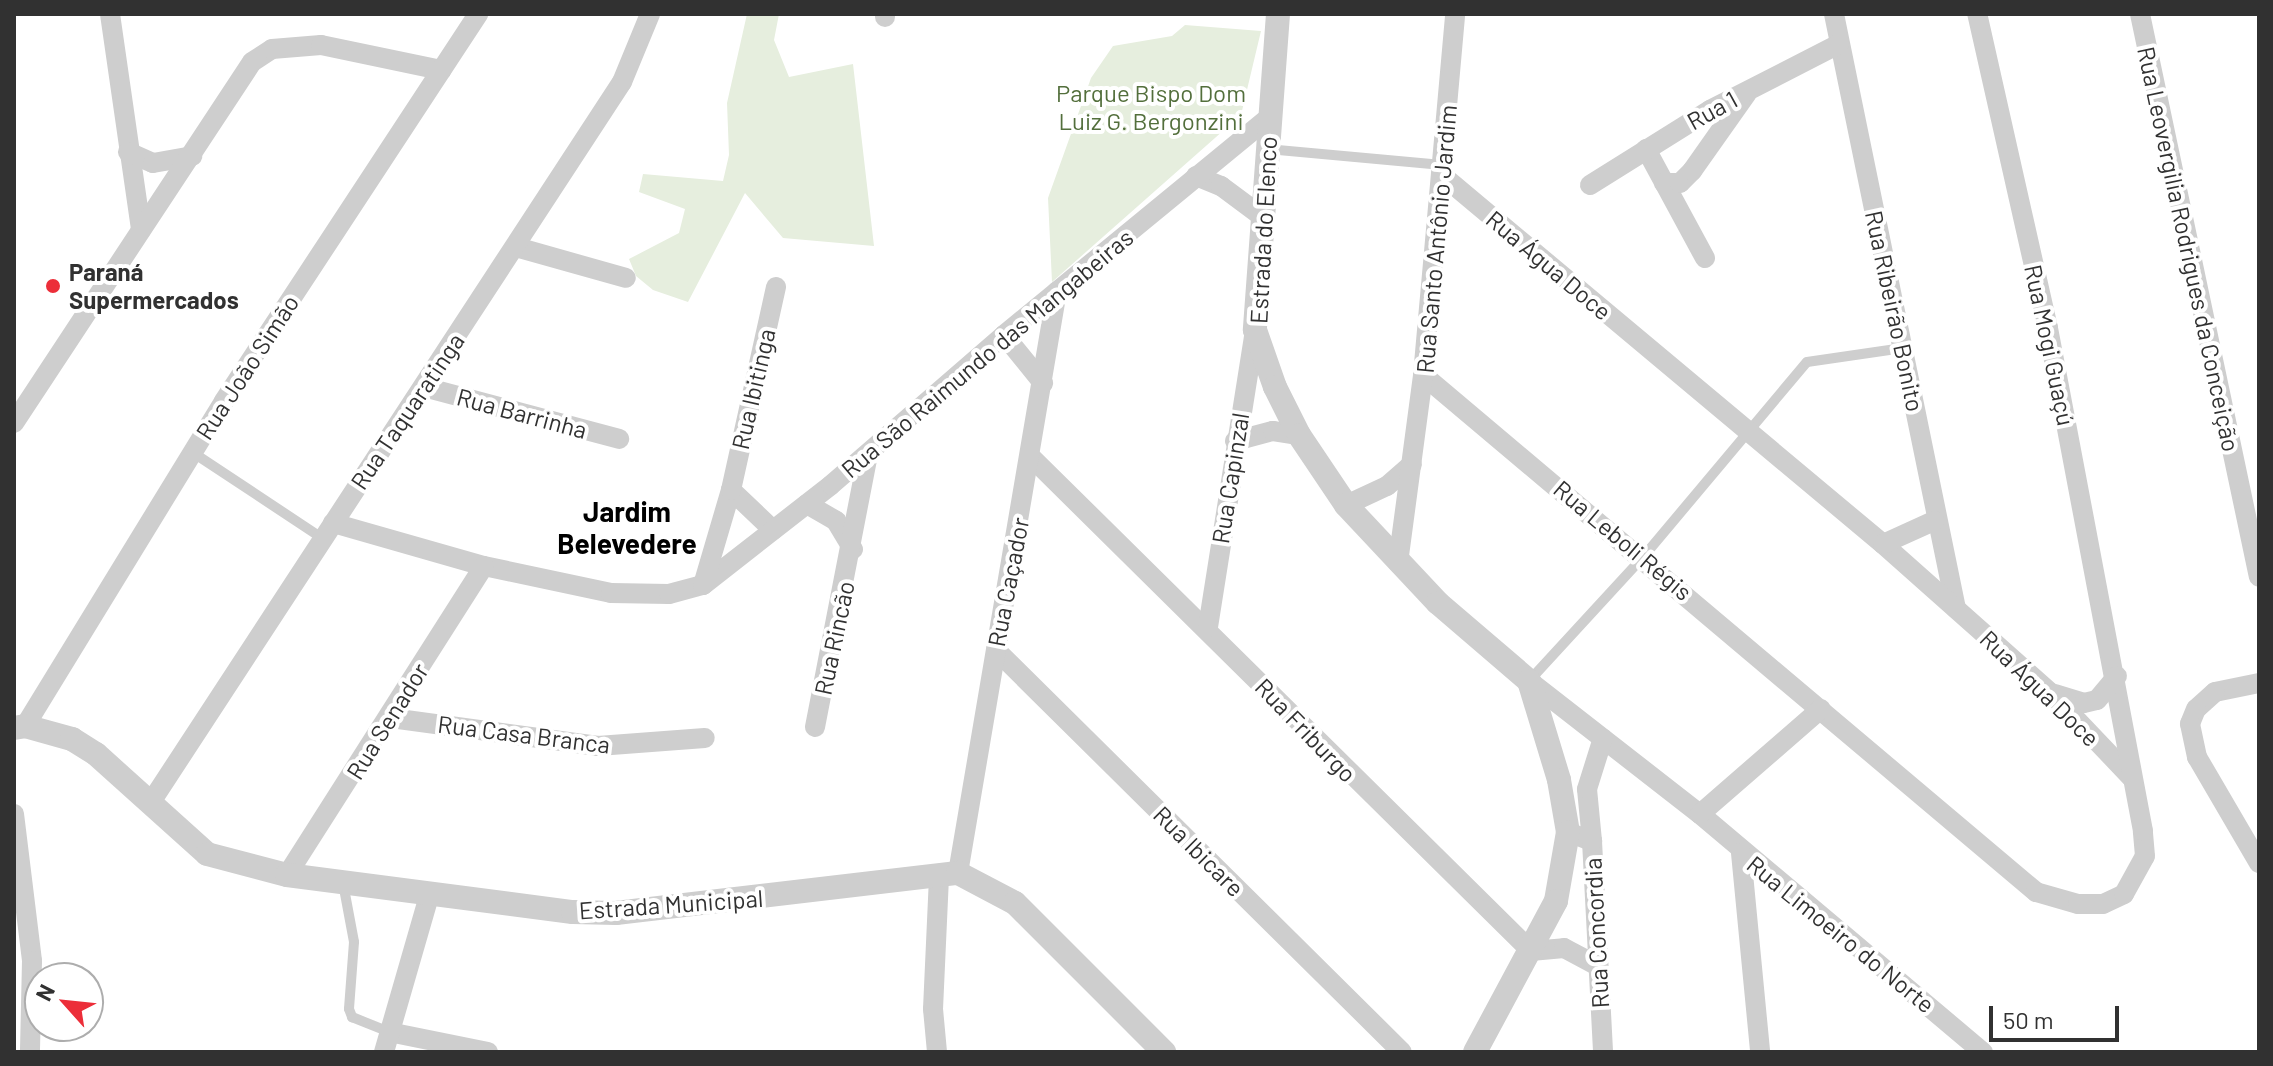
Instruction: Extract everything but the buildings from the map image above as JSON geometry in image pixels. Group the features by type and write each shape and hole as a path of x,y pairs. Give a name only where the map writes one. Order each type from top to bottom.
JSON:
{"street":[{"path":"110,14 141,230"},
{"name":"Rua João Simão","path":"20,727 192,452 478,14"},
{"name":"Rua Taquaratinga","path":"151,802 622,82 650,14"},
{"name":"Estrada do Elenco","path":"1278,14 1260,215 1255,330 1299,435 1346,505 1398,563 1529,681 1700,814"},
{"name":"Rua Santo Antônio Jardim","path":"1398,563 1423,375 1444,171 1455,14"},
{"name":"Rua Ribeirão Bonito","path":"1834,14 1903,348 1934,521 1956,609"},
{"name":"Rua Mogi Guaçú","path":"1977,14 2048,328 2117,676 2131,777"},
{"name":"Rua Leovergilia Rodrigues da Conceição","path":"2140,14 2259,577"},
{"name":"Rua 1","path":"1590,185 1749,90 1839,44"},
{"path":"14,423 24,393 192,156 241,76 272,49 321,45 441,70"},
{"path":"1664,183 1680,183 1692,171 1749,90"},
{"name":"Rua São Raimundo das Mangabeiras","path":"703,585 868,454 1004,335 1268,118"},
{"path":"1646,149 1705,258"},
{"path":"128,152 153,163 192,156"},
{"name":"Rua Água Doce","path":"1444,171 1883,544 2051,693 2131,777"},
{"path":"1196,176 1221,186 1260,215"},
{"path":"516,247 626,278"},
{"name":"Rua Ibitinga","path":"703,585 731,490 776,287"},
{"name":"Rua Caçador","path":"937,1052 933,1009 948,874 996,650 1032,458 1057,291"},
{"name":"Rua Capinzal","path":"1208,627 1235,441 1255,330"},
{"path":"1004,335 1043,383"},
{"name":"Rua Leboli Régis","path":"1423,375 1644,556 1821,709"},
{"name":"Rua Barrinha","path":"424,387 619,439"},
{"path":"1235,441 1273,431 1299,435"},
{"name":"Rua Rincão","path":"815,727 853,549 868,454"},
{"name":"Rua Friburgo","path":"1032,458 1208,627 1318,745 1531,951"},
{"path":"1346,505 1387,486 1412,464"},
{"path":"731,490 773,530"},
{"name":"Rua Rincão","path":"807,504 836,521 853,549"},
{"path":"1883,544 1934,521"},
{"path":"327,530 611,593 669,594 703,585"},
{"name":"Rua Senador","path":"287,875 391,718 484,566"},
{"name":"Rua Ibicare","path":"996,650 1402,1052"},
{"path":"2051,693 2084,703 2104,694 2117,676"},
{"path":"1475,1052 1556,901 1568,832 1559,780 1529,681"},
{"path":"2259,683 2215,692 2196,709 2190,724 2197,757 2259,863"},
{"path":"1700,814 1821,709 2036,892 2056,901 2103,904 2124,894 2145,856 2131,777"},
{"name":"Rua Casa Branca","path":"391,718 598,746 705,738"},
{"name":"Estrada Municipal","path":"20,727 72,739 151,802 207,854 287,875 429,896 616,913 948,874"},
{"path":"1592,841 1587,789 1603,738"},
{"path":"14,814 32,961 30,1052"},
{"name":"Rua Limoeiro do Norte","path":"1700,814 1741,853 1983,1052"},
{"name":"Rua Concordia","path":"1568,832 1592,841 1596,965 1603,1052"},
{"path":"1741,853 1760,1052"},
{"path":"948,874 1015,903 1164,1052"},
{"path":"384,1052 429,896"},
{"path":"1531,951 1564,948 1596,965"},
{"path":"389,1032 488,1052"}],"lane":[{"path":"1266,149 1444,171"},
{"path":"1529,681 1644,556 1751,433 1807,362 1903,348"},
{"path":"192,452 327,530"},
{"path":"343,883 354,942 349,1009 352,1017 389,1032"}],"green space":[{"path":"747,14 779,14 774,40 789,77 853,64 874,246 783,238 745,193 688,302 653,290 636,276 629,259 679,233 685,209 639,192 643,174 723,181 729,155 727,103"},
{"name":"Parque Bispo Dom Luiz G. Bergonzini","path":"1185,25 1261,31 1241,115 1052,282 1048,198 1091,78 1113,46 1172,36"}],"place":[{"name":"Paraná Supermercados","path":"53,286"}],"district":[{"name":"Jardim Belevedere","path":"627,527"}]}
